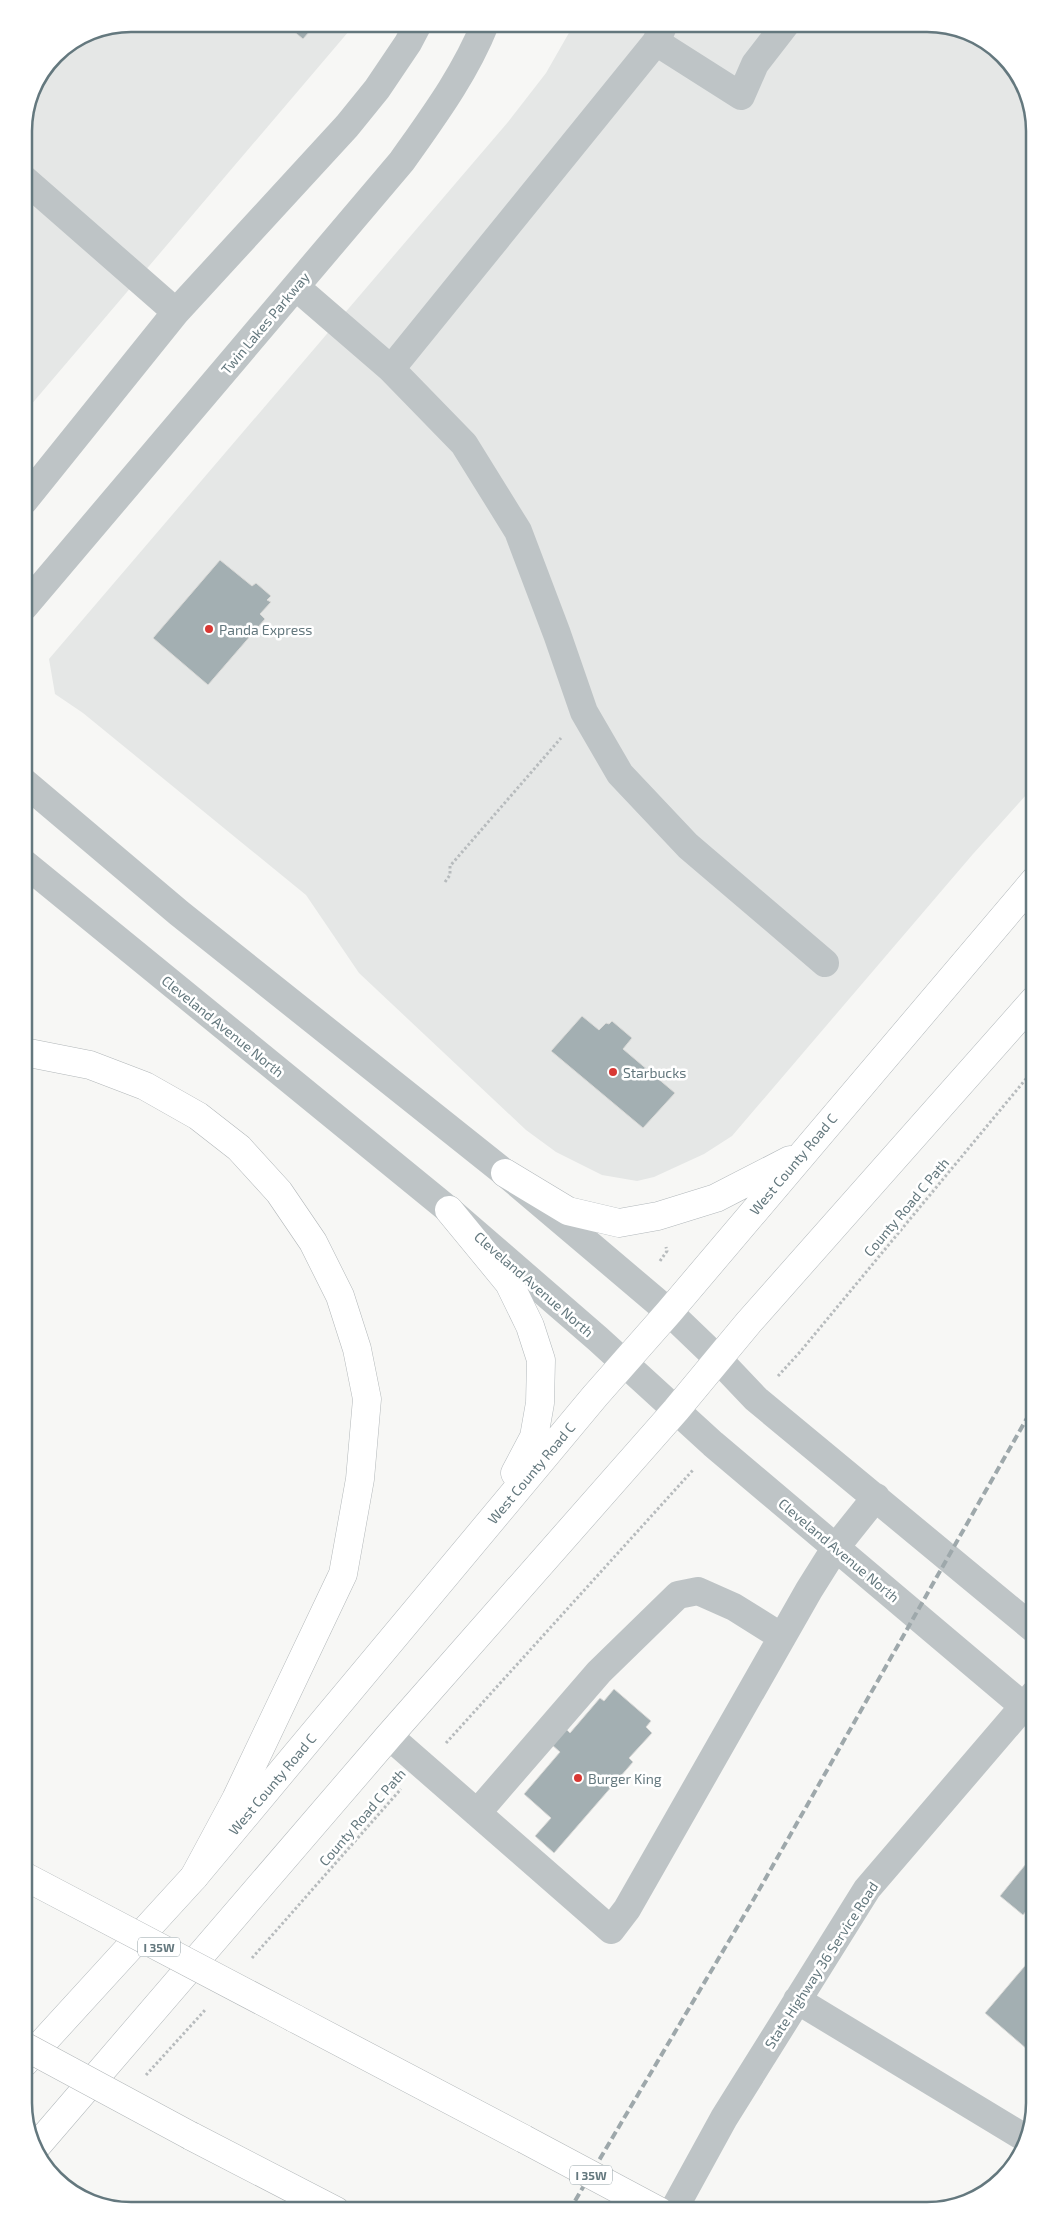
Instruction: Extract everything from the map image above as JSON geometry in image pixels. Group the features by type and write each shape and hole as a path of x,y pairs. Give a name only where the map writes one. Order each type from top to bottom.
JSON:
{"main road":[{"name":"West County Road C","path":"32,2054 194,1877 488,1523 1026,891"},
{"path":"40,2142 388,1736 1026,1010"},
{"path":"33,1054 90,1065 145,1086 198,1116 239,1148 279,1192 313,1242 340,1296 357,1349 367,1399 360,1479 343,1574 236,1799 194,1877"},
{"path":"505,1173 568,1211 619,1222 658,1216 716,1198 800,1155"},
{"path":"449,1210 509,1284 530,1326 541,1360 540,1403 534,1437 488,1523"},
{"name":"I 35W","path":"32,1880 642,2202"},
{"path":"32,2050 319,2202"}],"street":[{"path":"33,490 176,312 347,126 377,89 413,33"},
{"name":"Twin Lakes Parkway","path":"33,597 402,161 430,122 467,63 481,33"},
{"path":"392,369 660,33 741,96 755,64 779,33"},
{"path":"33,187 176,312"},
{"path":"296,287 392,369 464,444 518,531 584,712 620,774 688,846 825,964"},
{"path":"33,789 179,913 505,1173 669,1312 756,1399 1026,1622"},
{"name":"Cleveland Avenue North","path":"33,871 449,1210 713,1444 836,1547 1026,1701"},
{"path":"388,1736 610,1930 627,1909 782,1637 836,1547 876,1497"},
{"path":"477,1813 600,1672 678,1595 698,1591 734,1607 782,1637"},
{"name":"State Highway 36 Service Road","path":"678,2202 724,2118 867,1889 1026,1711"},
{"path":"798,2000 1021,2136"}],"path":[{"path":"444,882 450,875 450,866 562,737"},
{"name":"County Road C Path","path":"794,1359 1026,1079"},
{"path":"658,1264 667,1251 663,1240"},
{"name":"County Road C Path","path":"250,1960 422,1765 440,1750 688,1477"},
{"path":"144,2078 210,2004"}],"shaded area":[{"path":"347,33 33,403 33,119 40,94 57,66 77,49 94,40 113,34"},
{"path":"569,33 946,34 977,46 988,53 1006,71 1019,94 1026,119 1026,795 973,854 732,1136 704,1154 654,1177 637,1181 602,1175 556,1152 526,1130 359,973 306,895 83,713 55,694 49,659 508,122 546,73"}],"building":[{"path":"296,33 308,33 303,39"},
{"name":"Panda Express","path":"220,560 252,586 256,583 271,596 267,600 271,602 260,614 265,619 208,685 153,638"},
{"name":"Starbucks","path":"582,1016 599,1030 606,1023 609,1024 612,1021 632,1038 623,1049 675,1093 643,1128 551,1051"},
{"name":"Burger King","path":"614,1689 651,1721 646,1727 652,1733 629,1758 633,1762 554,1853 535,1836 551,1818 524,1794 560,1752 551,1744 565,1728 570,1733 600,1698 604,1701"},
{"path":"1026,1864 1026,1911 1023,1915 1000,1896"},
{"path":"1026,1965 1026,2048 985,2013"}],"railway":[{"path":"574,2202 755,1897 1026,1420"}],"place":[{"name":"Panda Express","path":"209,629"},
{"name":"Starbucks","path":"613,1072"},
{"name":"Burger King","path":"578,1778"}]}
